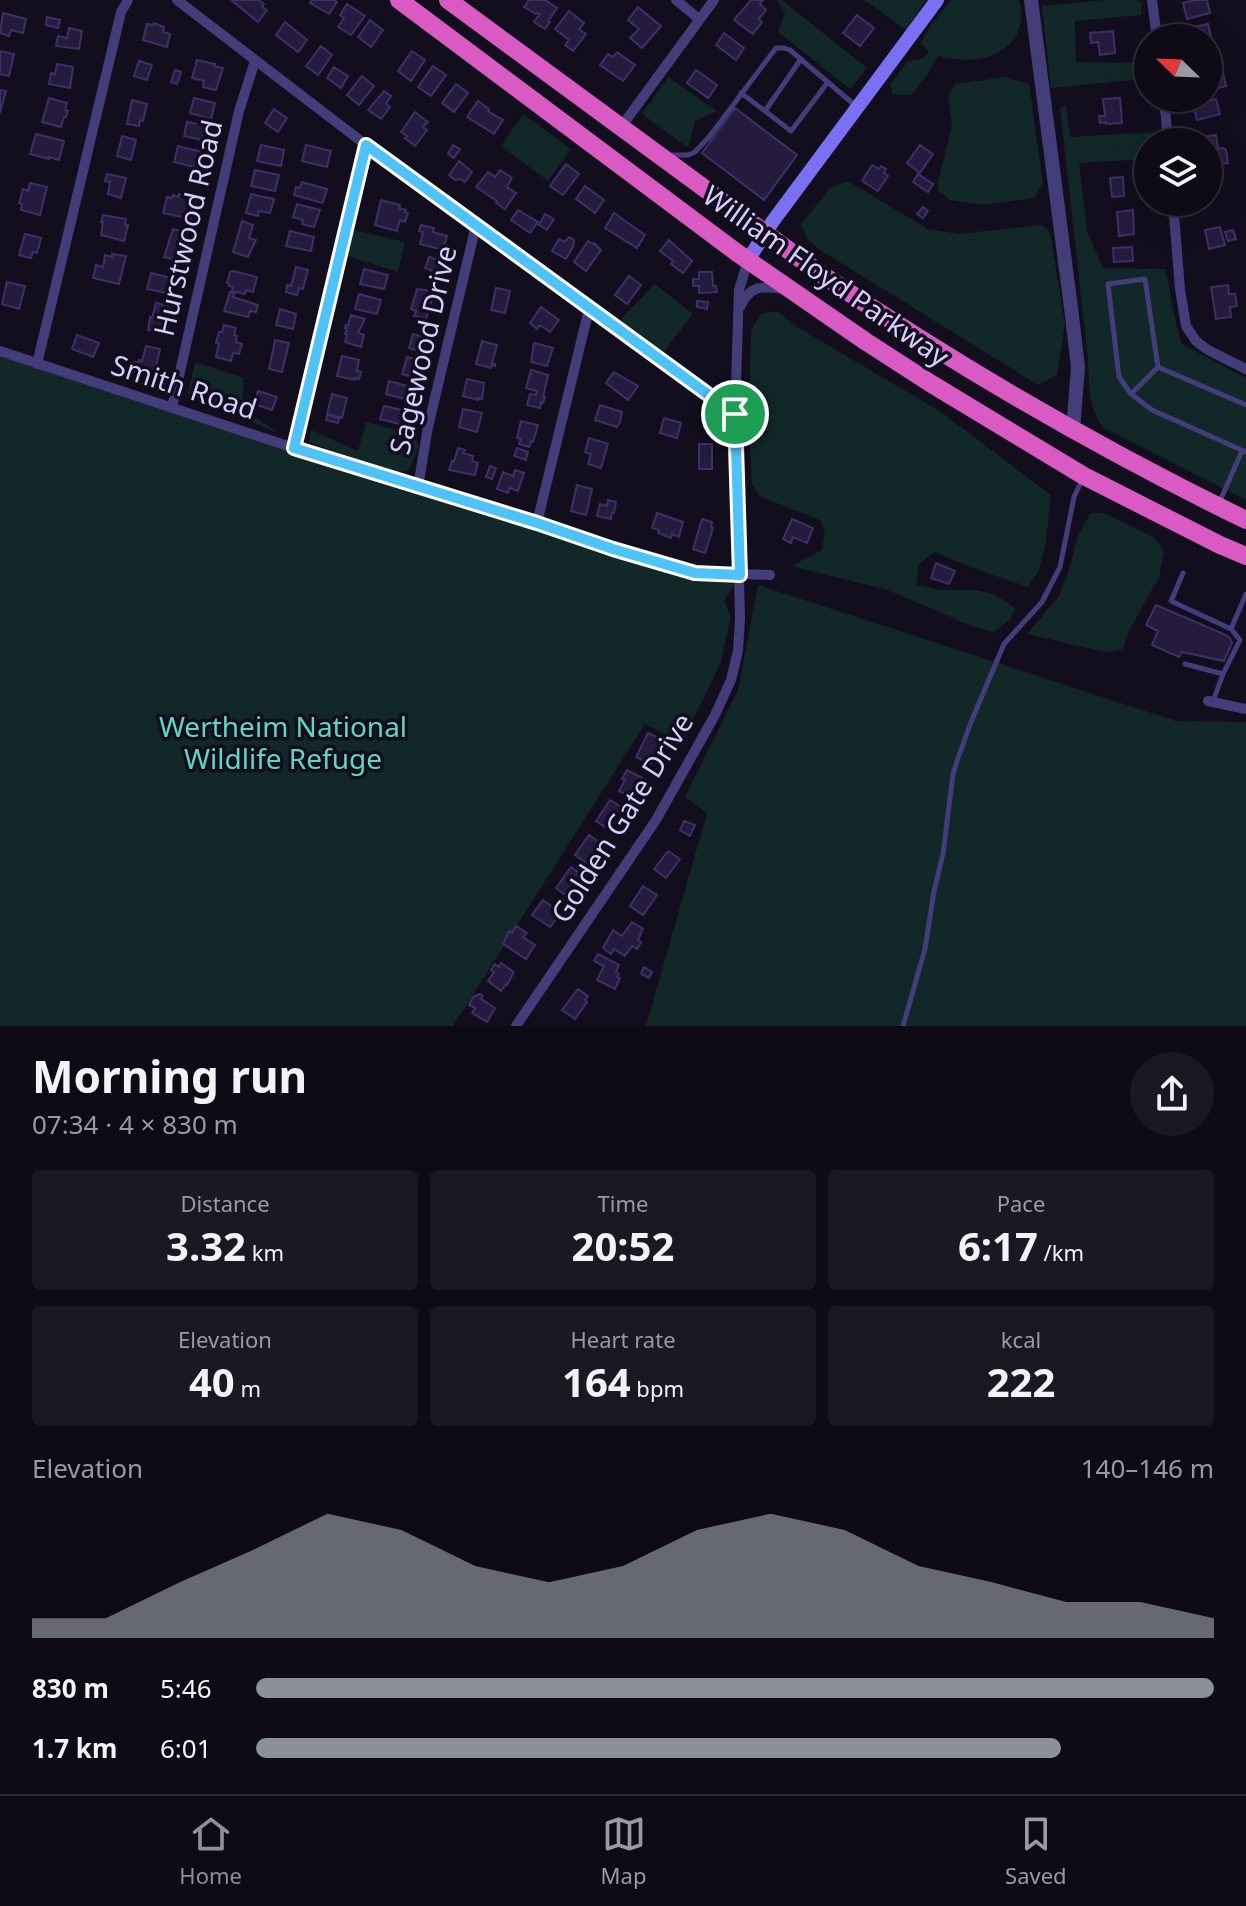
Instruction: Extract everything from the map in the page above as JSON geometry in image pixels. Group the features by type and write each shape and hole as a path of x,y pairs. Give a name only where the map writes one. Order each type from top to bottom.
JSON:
{"highway":[{"name":"William Floyd Parkway","path":"399,0 748,260 930,383 1084,476 1246,556"},
{"name":"William Floyd Parkway","path":"448,0 765,233 944,356 1150,472 1246,520"}],"main road":[{"path":"748,260 937,0"}],"street":[{"path":"37,364 121,12 128,0"},
{"path":"177,0 366,145 735,414"},
{"path":"676,0 699,19"},
{"path":"621,127 714,0"},
{"path":"1031,0 1078,367 1073,430"},
{"path":"1152,0 1155,24"},
{"name":"Hurstwood Road","path":"172,407 239,111 255,61"},
{"path":"294,448 366,145"},
{"path":"1174,216 1186,326 1196,341 1208,350 1246,369"},
{"name":"Sagewood Drive","path":"418,487 428,427 476,225"},
{"name":"Golden Gate Drive","path":"516,1026 656,820 715,715 731,680 738,651 740,619 735,414 738,313 739,290 748,260"},
{"path":"738,313 748,294 760,287 794,292"},
{"path":"537,523 589,309"},
{"name":"Smith Road","path":"0,351 294,448 695,573 770,575"},
{"path":"1210,702 1246,709"}],"lane":[{"path":"659,155 688,155 695,152 776,48 784,48 801,59 857,108"},
{"path":"765,111 801,59"},
{"path":"741,93 791,131 828,82"},
{"path":"1158,367 1145,279 1108,284 1119,377 1131,394 1152,410 1244,451 1217,506"},
{"path":"1131,394 1158,367"},
{"path":"1158,367 1246,405"},
{"path":"903,1026 925,949 958,758 1004,644 1042,602 1060,567 1074,497 1084,476"},
{"path":"1183,573 1171,601 1231,629 1240,640 1210,702"},
{"path":"1231,629 1246,594"},
{"path":"1185,664 1223,674"}],"green space":[{"path":"776,0 782,0 867,68 850,89 778,32 785,13"},
{"path":"864,0 926,0 906,30"},
{"path":"951,0 1019,0 1021,18 1018,32 1010,44 985,57 970,60 938,56 911,95 893,95 890,85 908,61 922,59 929,52 921,43"},
{"path":"1103,0 1136,0 1141,3 1141,15 1075,21 1076,62 1134,63 1134,80 1051,88 1042,6"},
{"path":"668,77 717,111 695,121 688,148 642,114"},
{"path":"1005,77 1029,84 1043,184 1034,198 982,205 950,200 939,192 938,182 952,126 948,96 956,84"},
{"path":"1066,106 1070,137 1134,133 1134,160 1079,163 1087,231 1103,268 1165,269 1182,344 1246,378 1246,500 1104,428 1095,413 1089,386 1060,107"},
{"path":"523,114 571,149 548,181 501,146"},
{"path":"848,181 928,229 959,234 1042,225 1050,232 1065,324 1057,375 1038,385 808,240 801,224 830,188"},
{"path":"353,230 405,242 398,272 347,256"},
{"path":"655,284 693,314 662,354 618,322"},
{"path":"777,311 796,326 941,412 1051,495 1039,571 1028,587 934,552 918,566 916,585 994,594 1015,608 1010,620 994,632 974,627 888,590 791,566 822,550 825,531 820,520 761,497 752,485 749,426 751,330 761,314"},
{"name":"Wertheim National Wildlife Refuge","path":"0,354 462,504 706,580 735,584 724,601 731,617 721,662 682,743 645,724 453,1026 0,1026"},
{"path":"195,362 244,378 242,409 279,433 190,399 188,393"},
{"path":"366,422 415,435 419,447 408,471 396,473 309,442 311,430 358,451"},
{"path":"1102,512 1155,538 1164,552 1159,577 1128,633 1123,649 1105,652 1027,634 1059,596 1078,535 1090,514"},
{"path":"758,585 1176,721 1246,722 1246,1026 646,1026 707,813 685,797 738,690"}],"building":[{"path":"231,0 259,0 267,10 258,22"},
{"path":"312,0 337,2 329,14 310,3"},
{"path":"529,0 545,0 557,8 545,29 534,22 540,14 524,7"},
{"path":"751,0 763,0 760,4 766,10 753,34 734,20"},
{"path":"1207,0 1210,13 1187,19 1183,3"},
{"path":"347,4 365,16 351,35 338,27 344,18 340,15"},
{"path":"638,7 661,26 642,48 630,38 639,29 628,20"},
{"path":"569,11 584,23 579,29 586,34 573,51 565,45 569,40 555,29"},
{"path":"3,13 26,19 23,33 11,30 9,36 0,33"},
{"path":"857,15 874,28 860,46 843,33"},
{"path":"47,17 60,20 58,28 46,25"},
{"path":"370,20 383,30 371,47 358,37"},
{"path":"285,22 307,40 298,52 276,35"},
{"path":"154,23 170,34 167,47 143,40 147,24"},
{"path":"69,28 82,31 79,49 56,46 58,36 67,38"},
{"path":"1113,31 1115,53 1100,55 1098,42 1091,43 1090,33"},
{"path":"724,33 744,48 736,60 716,45"},
{"path":"321,46 332,55 318,75 306,66"},
{"path":"0,51 14,54 9,76 0,74"},
{"path":"412,51 425,60 411,81 398,71"},
{"path":"617,52 635,65 623,81 600,65 608,54 613,57"},
{"path":"197,60 223,68 216,90 203,87 204,81 192,78"},
{"path":"139,61 152,65 147,80 134,76"},
{"path":"57,64 73,67 70,88 49,84"},
{"path":"433,66 446,75 431,96 418,87"},
{"path":"334,67 348,76 341,88 327,78"},
{"path":"175,70 181,72 177,84 171,82"},
{"path":"696,70 717,85 708,98 687,83"},
{"path":"362,76 374,86 359,105 347,95"},
{"path":"456,84 468,93 454,112 442,103"},
{"path":"0,90 6,91 0,113"},
{"path":"384,91 391,96 386,104 390,107 381,119 368,110"},
{"path":"49,98 67,103 65,110 68,111 61,127 42,122"},
{"path":"194,98 215,103 211,119 190,113"},
{"path":"1120,98 1122,123 1100,123 1099,116 1105,116 1103,99"},
{"path":"132,100 147,104 139,126 127,124"},
{"path":"478,101 503,120 494,134 467,117"},
{"path":"735,108 797,155 764,200 702,153"},
{"path":"274,109 287,118 278,132 265,123"},
{"path":"415,112 428,122 423,127 427,130 415,146 401,132"},
{"path":"1195,112 1219,112 1220,114 1197,120"},
{"path":"187,122 210,128 207,141 184,136"},
{"path":"36,134 64,141 59,160 30,154"},
{"path":"122,136 136,140 131,160 117,156"},
{"path":"261,145 284,150 281,166 257,161"},
{"path":"306,145 331,151 327,167 302,161"},
{"path":"453,145 460,149 454,158 448,154"},
{"path":"920,145 933,154 920,173 907,163"},
{"path":"178,146 202,152 198,168 174,162"},
{"path":"1222,148 1226,150 1228,163 1222,164"},
{"path":"459,161 472,172 465,182 449,175"},
{"path":"566,164 579,174 563,195 550,186"},
{"path":"872,165 886,169 884,173 888,176 878,191 862,181"},
{"path":"255,170 279,175 275,191 251,186"},
{"path":"500,170 512,178 507,187 516,193 505,209 476,187 488,172 495,177"},
{"path":"107,174 126,178 121,198 108,194 110,182 105,181"},
{"path":"918,174 933,184 928,192 913,182"},
{"path":"1123,177 1124,196 1112,197 1110,178"},
{"path":"302,182 327,189 322,203 294,195 296,187 300,188"},
{"path":"30,183 47,187 40,215 21,210 22,204 19,203 23,189 28,191"},
{"path":"585,186 604,200 595,213 576,199"},
{"path":"179,194 193,197 195,201 191,219 163,213 167,197 179,197"},
{"path":"251,194 274,199 270,213 259,211 258,216 246,213"},
{"path":"381,200 400,205 399,208 408,213 405,222 400,220 397,231 375,225"},
{"path":"297,204 320,210 314,227 302,224 303,220 293,217"},
{"path":"923,207 928,211 923,218 917,214"},
{"path":"518,210 538,222 530,233 511,220"},
{"path":"1133,210 1134,234 1119,236 1117,212"},
{"path":"614,213 645,235 637,248 605,228"},
{"path":"545,214 554,219 547,230 539,225"},
{"path":"103,215 126,219 125,225 128,225 124,241 101,235"},
{"path":"242,221 253,225 249,238 256,240 248,257 233,252"},
{"path":"421,225 447,236 443,250 420,244"},
{"path":"1220,227 1225,245 1209,249 1205,230"},
{"path":"173,229 187,233 180,261 164,257"},
{"path":"1233,230 1236,239 1228,241 1225,232"},
{"path":"290,231 314,237 311,251 286,246"},
{"path":"25,234 41,238 37,253 33,252 31,258 19,255"},
{"path":"569,237 574,240 574,245 566,259 552,251 559,239 565,242"},
{"path":"669,240 692,261 683,273 660,251"},
{"path":"588,241 601,250 586,271 574,262"},
{"path":"1132,247 1133,261 1114,262 1113,248"},
{"path":"112,254 126,256 119,284 93,278 96,265 103,267 105,255 112,257"},
{"path":"429,257 441,261 440,274 425,268"},
{"path":"296,267 308,270 303,289 299,288 297,295 286,292 287,285 291,286"},
{"path":"364,269 388,275 384,289 360,284"},
{"path":"233,271 257,277 253,292 232,291 233,287 227,283"},
{"path":"699,272 712,272 713,286 716,286 717,292 699,293 699,286 693,286 693,279 699,279"},
{"path":"151,273 175,279 172,294 147,289"},
{"path":"629,276 641,285 627,304 615,295"},
{"path":"7,282 25,286 19,309 2,304"},
{"path":"1228,285 1229,294 1235,294 1237,306 1230,307 1231,317 1216,319 1211,287"},
{"path":"496,288 510,291 505,313 491,310"},
{"path":"417,289 427,290 433,296 426,319 414,316 416,311 411,309"},
{"path":"230,292 235,293 233,297 258,305 256,312 250,311 248,317 224,311"},
{"path":"359,294 381,300 377,314 355,309"},
{"path":"697,301 708,302 707,309 697,307"},
{"path":"156,303 170,306 162,334 148,330"},
{"path":"541,307 559,320 550,332 540,325 537,329 530,323"},
{"path":"280,309 296,314 293,329 276,325"},
{"path":"351,315 365,319 358,333 364,335 361,347 345,342 345,328"},
{"path":"224,325 236,328 236,342 242,344 239,354 233,353 231,361 216,357 219,343 216,343"},
{"path":"413,334 426,338 422,352 409,348"},
{"path":"77,335 99,343 93,357 72,349"},
{"path":"275,340 289,343 282,372 269,369"},
{"path":"482,341 497,345 492,363 495,366 491,368 476,364"},
{"path":"534,343 553,348 547,366 531,362"},
{"path":"146,346 160,349 153,379 131,373 130,369 134,362 142,361"},
{"path":"342,356 359,360 359,379 337,376"},
{"path":"407,357 420,361 415,378 402,374"},
{"path":"531,370 548,375 540,408 527,405 530,394 536,395 537,391 526,388"},
{"path":"614,372 638,386 628,400 606,383"},
{"path":"467,379 484,383 482,399 463,396"},
{"path":"389,381 411,387 408,400 386,394"},
{"path":"258,391 277,397 272,410 254,404"},
{"path":"332,394 347,398 342,418 327,414"},
{"path":"600,405 622,412 617,427 595,420"},
{"path":"384,406 406,411 403,425 380,419"},
{"path":"463,409 482,413 477,432 459,427"},
{"path":"327,415 339,418 338,423 326,420"},
{"path":"664,418 681,423 677,438 660,433"},
{"path":"521,421 538,425 529,447 519,444 521,439 517,438"},
{"path":"589,438 608,444 601,468 588,464 591,454 585,452"},
{"path":"699,444 712,444 712,469 699,469"},
{"path":"458,448 473,456 472,461 478,463 475,475 449,470"},
{"path":"517,448 528,452 526,460 514,456"},
{"path":"490,466 496,468 492,479 486,477"},
{"path":"515,470 524,473 518,491 510,488 508,493 497,489 503,472 513,476"},
{"path":"577,485 592,489 586,515 571,511"},
{"path":"608,500 616,502 611,519 597,516 600,504 607,506"},
{"path":"657,513 683,522 679,537 672,534 671,538 652,528"},
{"path":"702,519 712,522 713,528 705,553 693,549"},
{"path":"792,519 813,528 807,543 793,537 791,543 783,539"},
{"path":"936,563 955,571 949,584 931,578"},
{"path":"1156,605 1230,638 1232,643 1224,661 1182,652 1179,657 1152,645 1158,631 1146,625"},
{"path":"648,733 663,740 651,764 636,757"},
{"path":"627,770 646,780 632,799 619,791"},
{"path":"610,800 629,812 615,834 596,821"},
{"path":"684,821 695,825 690,836 680,830"},
{"path":"589,835 602,844 594,855 598,858 592,867 575,855"},
{"path":"668,851 680,859 666,878 654,869"},
{"path":"571,867 584,880 571,899 556,888"},
{"path":"643,886 657,895 643,915 630,906"},
{"path":"543,900 558,911 556,914 559,916 550,927 532,915"},
{"path":"632,922 643,929 637,949 632,946 625,956 614,949 611,954 603,948 613,930 622,936"},
{"path":"516,926 527,933 523,937 535,945 526,959 503,944 509,931 512,933"},
{"path":"598,954 619,965 616,972 620,978 615,989 597,980 604,966 594,961"},
{"path":"501,963 514,972 501,991 488,981 495,964 499,967"},
{"path":"644,967 652,972 649,978 641,974"},
{"path":"578,989 588,996 575,1019 562,1010"},
{"path":"483,996 481,999 495,1008 487,1022 472,1013 475,1008 469,1005 473,997"}],"route":[{"path":"366,145 735,414 740,575 695,573 294,448 366,145"}]}
